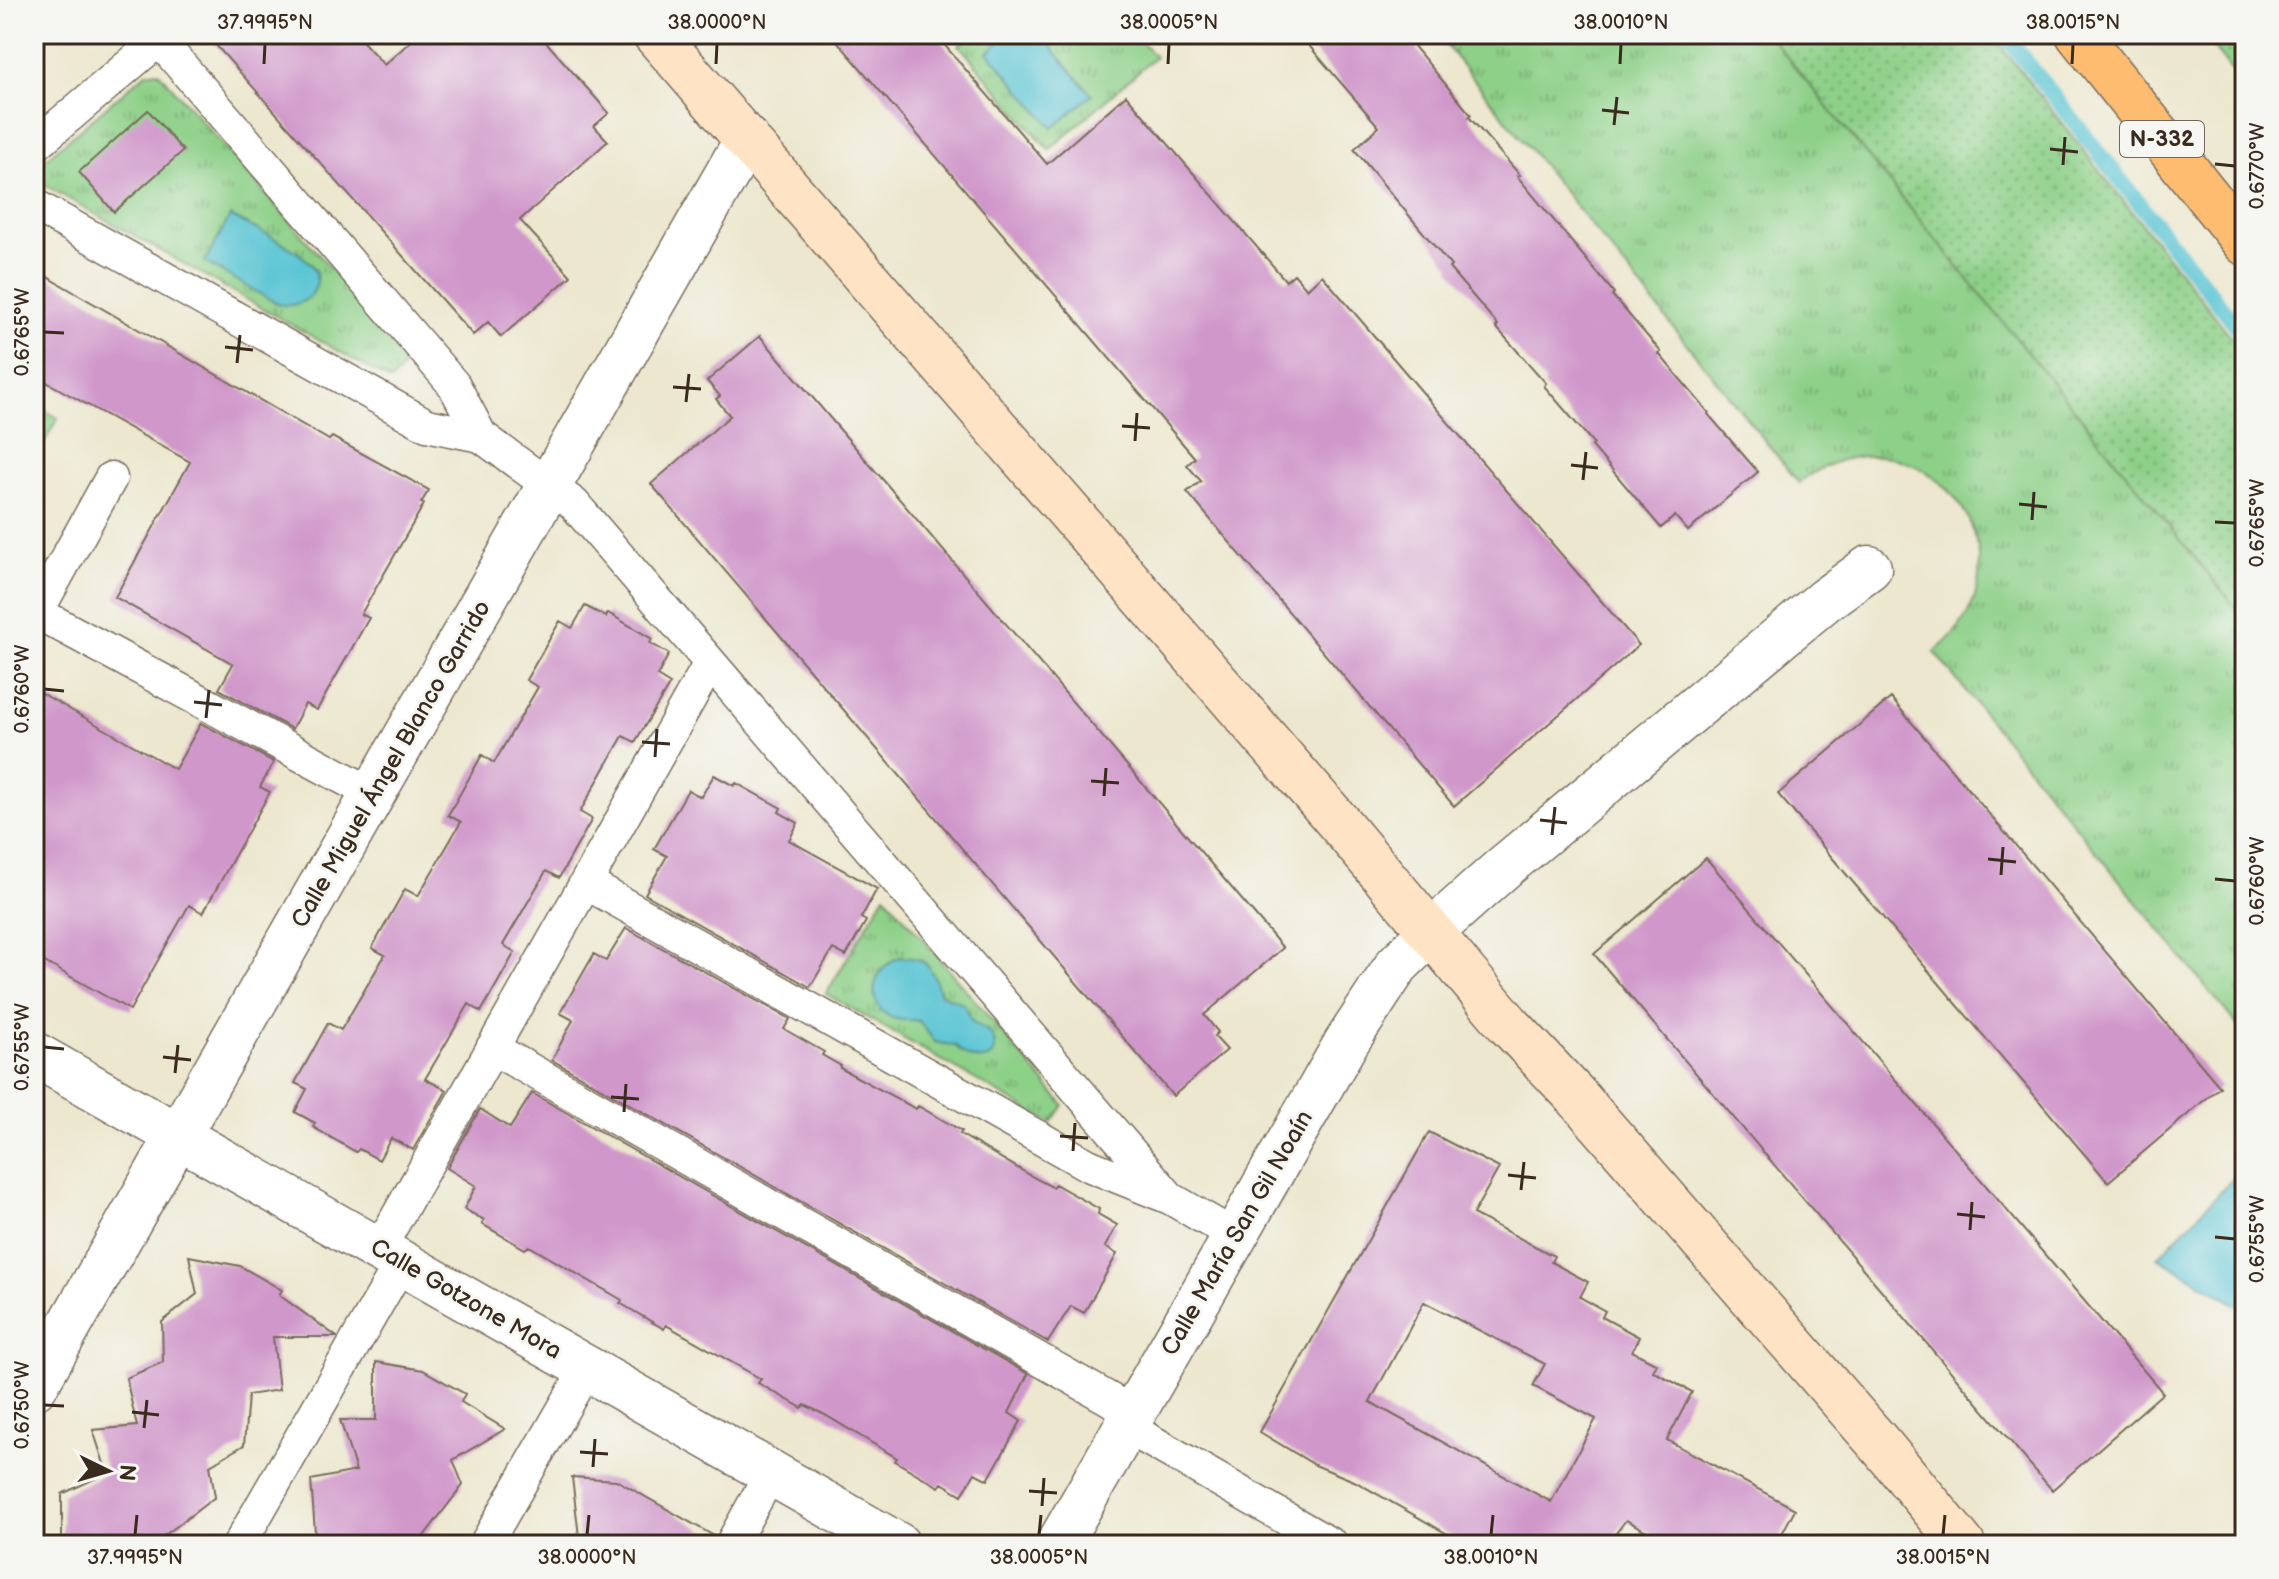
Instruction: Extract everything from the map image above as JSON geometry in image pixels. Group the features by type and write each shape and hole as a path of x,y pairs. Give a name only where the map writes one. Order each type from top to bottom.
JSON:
{"highway":[{"name":"N-332","path":"2078,34 2245,243"}],"street":[{"path":"655,34 1308,787 1508,1024 1577,1097 1963,1545"},
{"name":"Calle Miguel Ángel Blanco Garrido","path":"34,1388 747,139"},
{"name":"Calle María San Gil Noaín","path":"1058,1545 1369,1004 1397,965 1503,868 1825,600 1869,568"},
{"name":"Calle Gotzone Mora","path":"34,1054 898,1545"}],"lane":[{"path":"34,146 157,37 454,385 481,436"},
{"path":"34,205 427,425 481,436 574,504 1170,1198"},
{"path":"111,478 35,611 373,794"},
{"path":"239,1545 390,1256 492,1048 710,663"},
{"path":"586,883 1088,1165 1170,1198 1235,1236"},
{"path":"492,1048 1130,1420 1332,1545"},
{"path":"485,1545 587,1368"},
{"path":"731,1545 771,1473"}],"green space":[{"path":"971,34 1134,34 1155,57 1049,150 959,45"},
{"path":"1437,34 1768,34 2245,619 2245,1035 1934,652 1967,615 1979,574 1974,534 1955,498 1925,471 1887,457 1844,460 1799,483"},
{"path":"1768,34 1991,34 2245,354 2245,619"},
{"path":"2203,34 2245,34 2245,88"},
{"path":"158,71 410,359 391,381 39,182 37,166 146,73"},
{"path":"34,404 58,418 34,461"},
{"path":"885,895 1064,1105 1051,1123 826,994"}],"water":[{"path":"1009,34 1040,34 1092,95 1053,128 988,52"},
{"path":"230,216 281,242 308,261 317,279 312,294 296,304 276,303 205,262"},
{"path":"900,957 924,962 941,994 964,1004 973,1022 993,1038 994,1052 990,1056 977,1059 956,1046 935,1042 919,1021 894,1019 880,1008 874,992 879,975 884,967"},
{"path":"2245,1166 2245,1296 2239,1306 2158,1257"}],"building":[{"path":"206,34 356,34 384,65 419,34 539,34 609,113 594,126 608,141 520,220 571,276 501,337 488,322 473,335"},
{"path":"831,34 935,34 1047,164 1126,95 1286,281 1294,274 1307,289 1322,275 1639,645 1454,806 1187,492 1201,481 1187,465 1195,458"},
{"path":"1299,34 1404,34 1471,115 1469,117 1520,175 1517,176 1614,293 1612,295 1661,352 1659,354 1758,472 1688,531 1675,516 1661,528 1354,149 1379,127"},
{"path":"148,110 183,151 114,212 79,172"},
{"path":"34,269 329,440 332,437 429,490 361,614 369,618 317,710 305,704 292,729 219,689 233,664 115,597 190,462 34,375"},
{"path":"760,336 1283,948 1204,1015 1218,1032 1214,1036 1227,1050 1173,1096 651,484 730,416 716,399 720,396 707,381"},
{"path":"585,606 606,617 608,613 652,639 650,643 669,654 657,676 670,684 635,742 623,736 580,812 592,819 559,878 546,871 503,945 515,952 481,1012 469,1004 425,1079 447,1090 413,1150 391,1138 379,1160 359,1149 356,1152 313,1127 315,1123 295,1112 307,1089 295,1083 328,1023 341,1030 385,955 372,948 405,889 418,896 461,822 448,815 482,755 494,763 538,687 526,680 560,621 572,628"},
{"path":"34,689 175,769 201,723 274,762 260,787 270,792 203,913 189,905 130,1010 34,956"},
{"path":"1891,698 2220,1087 2108,1182 1778,794"},
{"path":"714,775 734,786 736,783 781,808 779,812 798,823 789,840 877,889 861,918 866,921 846,956 833,949 810,987 645,894 667,856 654,849 688,790 701,797"},
{"path":"1706,858 2163,1393 2052,1490 1594,954"},
{"path":"626,928 790,1019 784,1029 824,1052 822,1055 840,1068 916,1109 918,1106 1033,1177 1052,1187 1055,1184 1099,1209 1098,1214 1117,1225 1105,1247 1117,1254 1084,1313 1071,1306 1048,1342 552,1060 573,1020 560,1013 594,954 606,961"},
{"path":"532,1093 1028,1374 1009,1413 1021,1421 988,1480 975,1473 962,1495 942,1483 939,1487 825,1415 805,1405 802,1408 758,1383 761,1379 666,1325 664,1329 620,1303 622,1300 529,1246 525,1249 482,1224 484,1220 464,1209 476,1186 447,1168 480,1109 510,1128"},
{"path":"1429,1132 1499,1168 1473,1214 1554,1256 1551,1262 1588,1282 1580,1297 1605,1311 1602,1317 1639,1337 1632,1351 1657,1364 1653,1371 1692,1392 1667,1440 1795,1509 1776,1545 1672,1545 1626,1520 1613,1537 1626,1545 1467,1545 1354,1481 1315,1465 1260,1432","holes":["1424,1302 1545,1364 1533,1386 1596,1419 1551,1502 1370,1402"]},
{"path":"189,1256 240,1266 282,1290 279,1295 337,1337 273,1337 279,1390 248,1395 244,1445 210,1465 215,1497 152,1545 62,1545 62,1494 107,1473 93,1430 137,1426 126,1378 163,1362 162,1322 197,1294"},
{"path":"376,1362 423,1370 465,1394 461,1402 505,1429 453,1460 463,1485 417,1545 316,1545 311,1480 356,1471 340,1420 376,1420"},
{"path":"572,1477 616,1480 714,1536 712,1545 580,1545"}],"waterway":[{"path":"2004,34 2245,336"}]}
